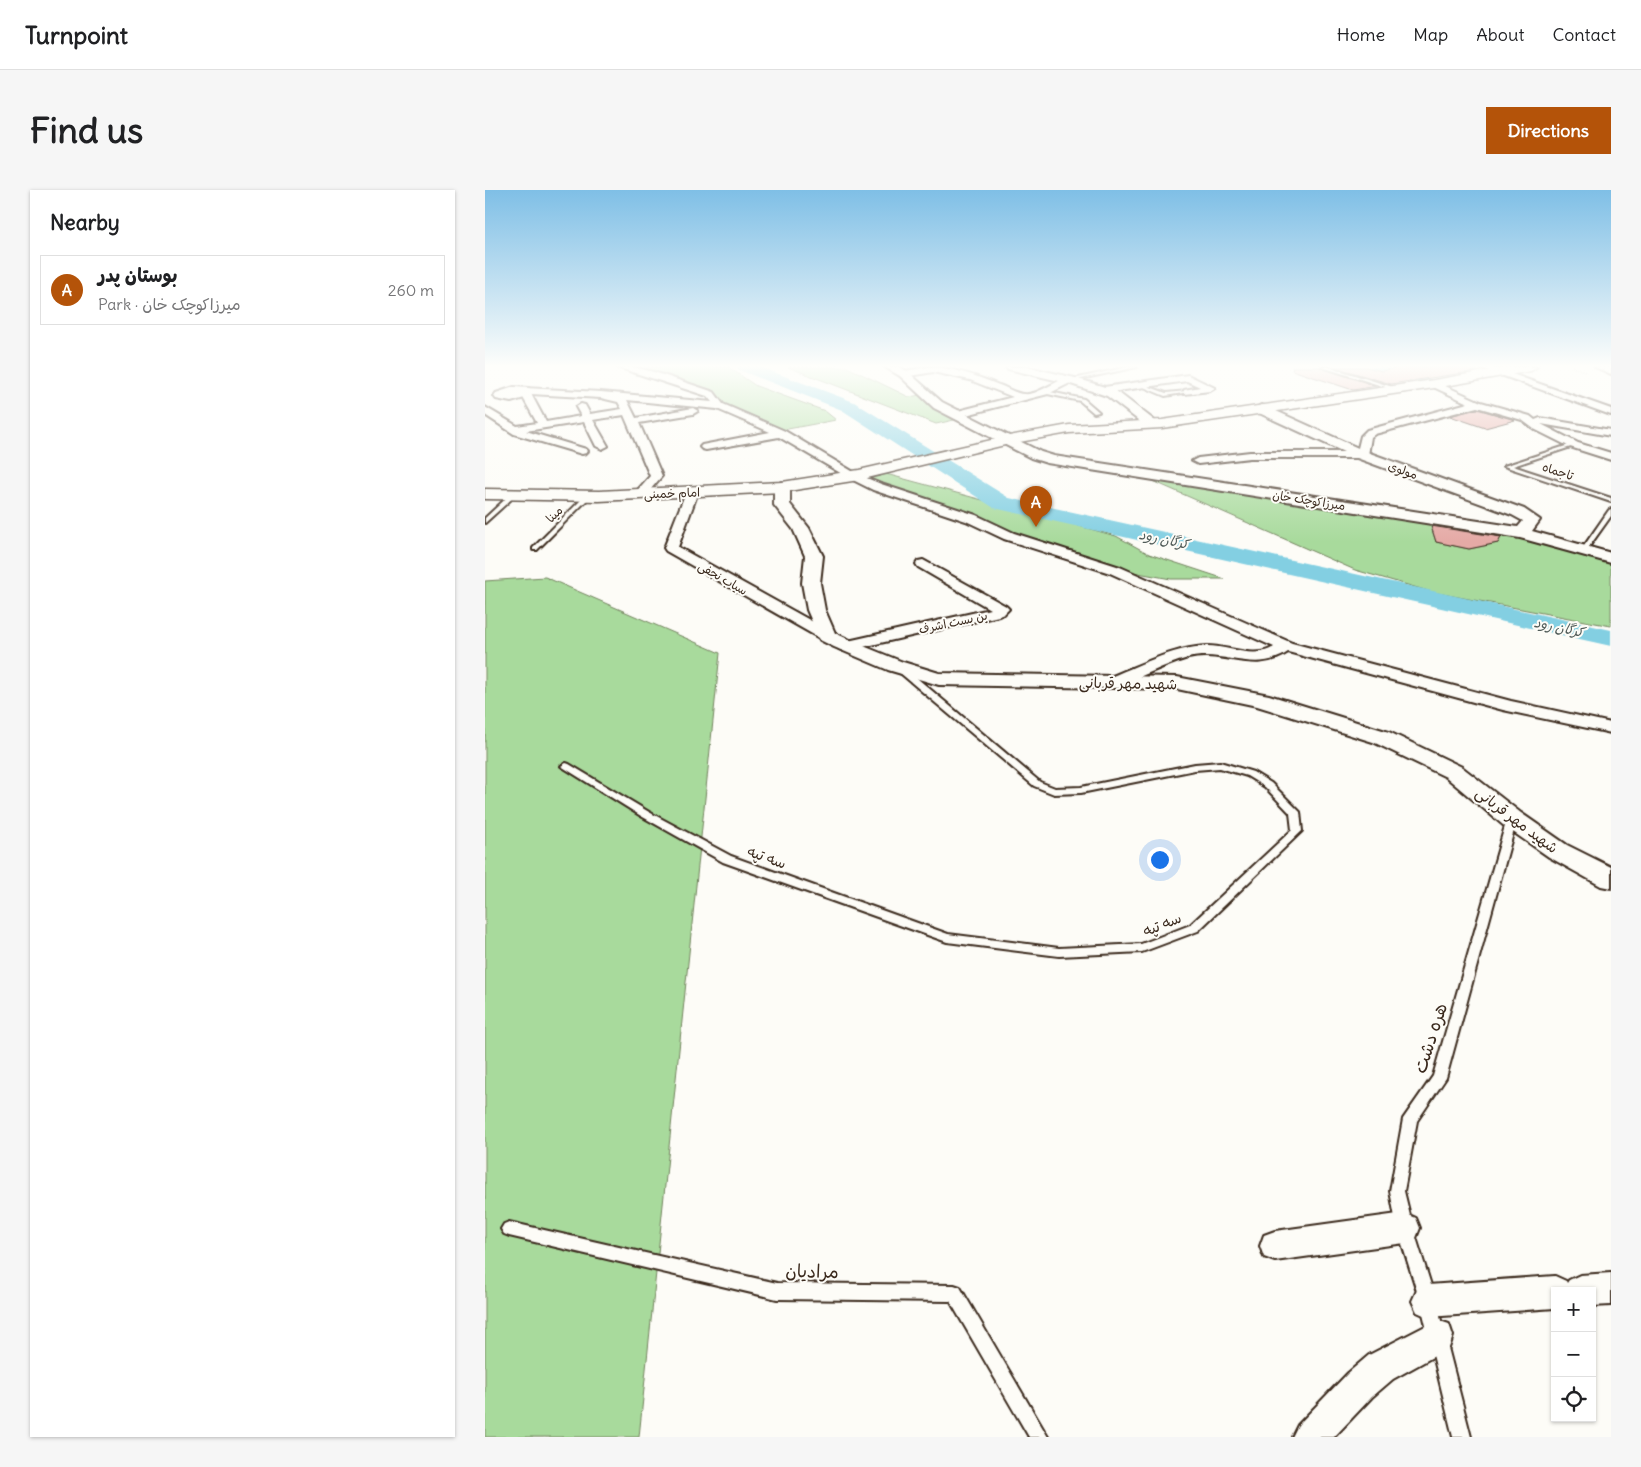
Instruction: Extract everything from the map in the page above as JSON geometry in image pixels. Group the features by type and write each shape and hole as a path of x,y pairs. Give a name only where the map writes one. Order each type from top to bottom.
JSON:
{"main road":[{"path":"1002,441 1069,429 1132,425"},
{"name":"امام خمینی","path":"485,494 588,496 782,487 856,476 1002,441"}],"street":[{"path":"507,425 514,430 582,452"},
{"path":"514,430 542,425"},
{"path":"591,425 602,446"},
{"path":"635,425 656,476 640,494"},
{"path":"763,425 781,433 877,487 971,518 1009,536 1115,570 1286,646 1509,706 1611,728"},
{"name":"میرزاکوچک خان","path":"976,425 1002,441 1052,460 1589,544 1611,558"},
{"name":"مولوی","path":"1297,425 1362,455 1518,512 1532,520 1589,544"},
{"path":"1198,461 1250,455 1362,455 1366,436 1371,432 1397,425"},
{"path":"1536,425 1574,445 1611,457"},
{"path":"1567,425 1611,433"},
{"path":"706,447 781,433"},
{"path":"782,487 782,505 801,528 814,556 811,583 817,610 836,641"},
{"name":"سیاب نجفی","path":"692,492 671,548 836,641"},
{"path":"1522,533 1532,520"},
{"name":"بن بست اشرف","path":"836,641 999,612 1001,609 923,564"},
{"name":"شهید مهر قربانی","path":"836,641 902,670 939,679 1111,683 1177,682 1261,700 1381,737 1454,772 1512,819 1558,851 1611,879"},
{"path":"1111,683 1185,654 1208,651 1261,658 1271,656 1286,646"},
{"path":"1275,1246 1405,1228"},
{"path":"1596,1290 1611,1289"},
{"path":"1428,1301 1551,1292"},
{"path":"1310,1437 1360,1385 1381,1367 1437,1336"}],"lane":[{"name":"تاجماه","path":"1574,445 1507,466 1611,500"},
{"path":"485,521 514,494"},
{"name":"مینا","path":"535,549 588,496"},
{"path":"1589,544 1611,511"},
{"name":"سه تپه","path":"566,766 645,814 727,859 947,938 1059,952 1142,948 1194,928 1297,831 1295,812 1268,785 1250,774 1219,765 1195,767 1081,790 1054,791 1037,784 902,670"},
{"name":"هره دشت","path":"1462,1437 1428,1301 1405,1228 1397,1191 1410,1119 1439,1078 1512,819"},
{"name":"مرادیان","path":"509,1230 777,1291 954,1293 1039,1437"}],"green space":[{"path":"764,425 808,425 777,431"},
{"path":"886,474 1116,536 1149,554 1225,579 1171,579 1116,569 1010,535 853,476"},
{"path":"1137,474 1428,518 1436,542 1469,549 1498,543 1505,530 1611,558 1611,626 1432,592 1355,570"},
{"path":"545,577 720,653 639,1437 485,1437 485,581"}],"building":[{"path":"1477,425 1496,425 1485,428"},
{"path":"1431,526 1501,537 1498,543 1469,549 1436,542"}],"waterway":[{"name":"کرگان رود","path":"878,425 1002,503 1611,638"}],"place":[{"name":"بوستان پدر","path":"1036,527"}]}
